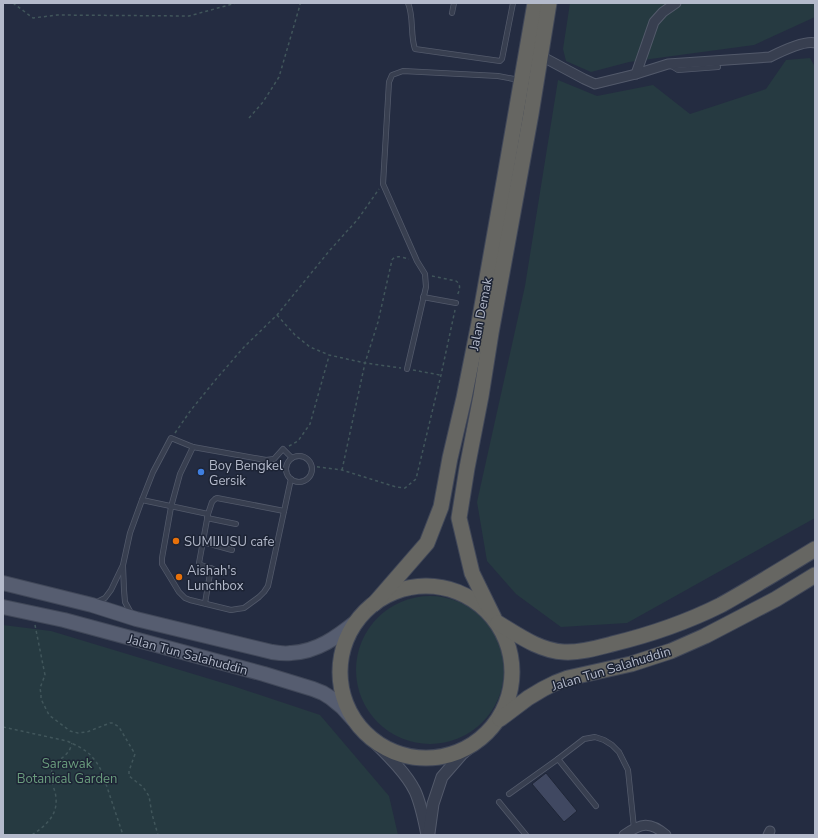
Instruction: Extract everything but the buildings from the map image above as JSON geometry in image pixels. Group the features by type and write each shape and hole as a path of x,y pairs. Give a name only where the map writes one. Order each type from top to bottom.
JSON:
{"highway":[{"name":"Jalan Demak","path":"374,604 427,543 441,507 476,338 535,3"},
{"name":"Jalan Demak","path":"496,723 508,699 511,686 512,660 504,635 472,573 459,518 550,3"},
{"name":"Jalan Tun Salahuddin","path":"496,621 535,644 550,650 564,652 588,650 636,638 688,620 720,605 815,549"},
{"name":"Jalan Tun Salahuddin","path":"496,723 528,698 555,683 568,678 631,664 678,648 705,636 776,599 815,575"},
{"path":"496,621 484,608 459,592 437,586 407,588 386,596 374,604 357,621 349,634 344,647 340,675 346,702 352,715 364,732 380,745 398,754 425,758 451,754 470,746 481,738 496,723"}],"main road":[{"name":"Jalan Tun Salahuddin","path":"3,583 92,605 136,619 272,652 291,653 306,651 324,645 340,635 357,621"},
{"name":"Jalan Tun Salahuddin","path":"3,607 64,620 264,674 313,689 323,693 342,707 364,732"}],"street":[{"path":"636,74 654,22 663,12 676,3"},
{"path":"541,56 595,84 668,64 770,57 782,51 804,44 811,42 815,43"},
{"path":"364,732 406,776 415,790 428,835"},
{"path":"428,835 433,804 442,777 462,754 481,738"},
{"path":"624,835 641,825 654,826 666,835"}],"lane":[{"path":"408,3 414,49 500,61 502,60 513,3"},
{"path":"452,14 454,3"},
{"path":"668,64 678,70 718,67"},
{"path":"407,369 426,287 425,274 417,261 383,184 388,82 392,75 403,71 498,76 522,80"},
{"path":"423,297 456,303"},
{"path":"92,605 105,598 111,590 123,565 130,533 142,500 153,472 171,438 193,447 266,460 274,459 284,449 292,458"},
{"path":"193,447 180,474 171,507 162,558 162,564 179,592 185,598 190,600 231,610 244,608 264,592 268,586 291,479"},
{"path":"296,456 307,459 311,466 311,471 307,478 299,481 294,481 291,479 286,472 286,468 287,464 292,458 296,456"},
{"path":"224,573 199,563 208,516 213,500 217,498 284,511"},
{"path":"142,500 236,524"},
{"path":"203,542 232,550"},
{"path":"123,565 126,602 131,613 136,619"},
{"path":"205,604 211,568"},
{"path":"509,794 584,739 595,738 604,740 619,752 628,770 634,828"},
{"path":"558,759 596,806"},
{"path":"499,802 526,835"}],"path":[{"path":"13,3 33,18 57,15 189,16 236,3"},
{"path":"249,118 263,102 279,77 300,3"},
{"path":"171,438 216,378 245,346 277,315 358,219 383,184"},
{"path":"342,470 365,363 378,322 392,260 396,256 417,261"},
{"path":"311,466 342,470 396,487 404,488 416,479 441,376 460,285 459,282 456,281 425,274"},
{"path":"277,315 295,335 310,347 329,355 365,363 441,376"},
{"path":"284,449 298,441 310,424 329,355"},
{"path":"33,614 45,675 40,688 43,703 49,715 70,731 78,733 87,732 110,723 113,723 119,727 135,754 128,771 129,776 143,787 149,796 158,835"},
{"path":"3,727 67,741 91,755 102,772 123,835"},
{"path":"32,835 45,825 53,816 56,806 51,772 57,762 68,752 72,743"}],"green space":[{"path":"570,3 815,3 815,17 754,45 629,62 591,72 566,61 563,49"},
{"path":"810,58 815,67 815,518 627,623 561,627 516,594 487,561 477,502 525,286 558,80 597,96 653,85 690,114 766,89 786,60"},
{"path":"437,596 452,599 465,604 483,617 496,635 499,642 503,655 503,685 499,698 496,705 483,723 465,736 458,739 445,743 423,744 408,741 395,736 377,723 364,705 361,698 357,685 356,663 359,648 364,635 377,617 395,604 402,601 415,597"},
{"name":"Sarawak Botanical Garden","path":"3,625 51,631 233,686 320,715 389,796 398,835 3,835"}],"place":[{"name":"Boy Bengkel Gersik","path":"201,472"},
{"name":"SUMIJUSU cafe","path":"176,541"},
{"name":"Aishah's Lunchbox","path":"179,577"}]}
